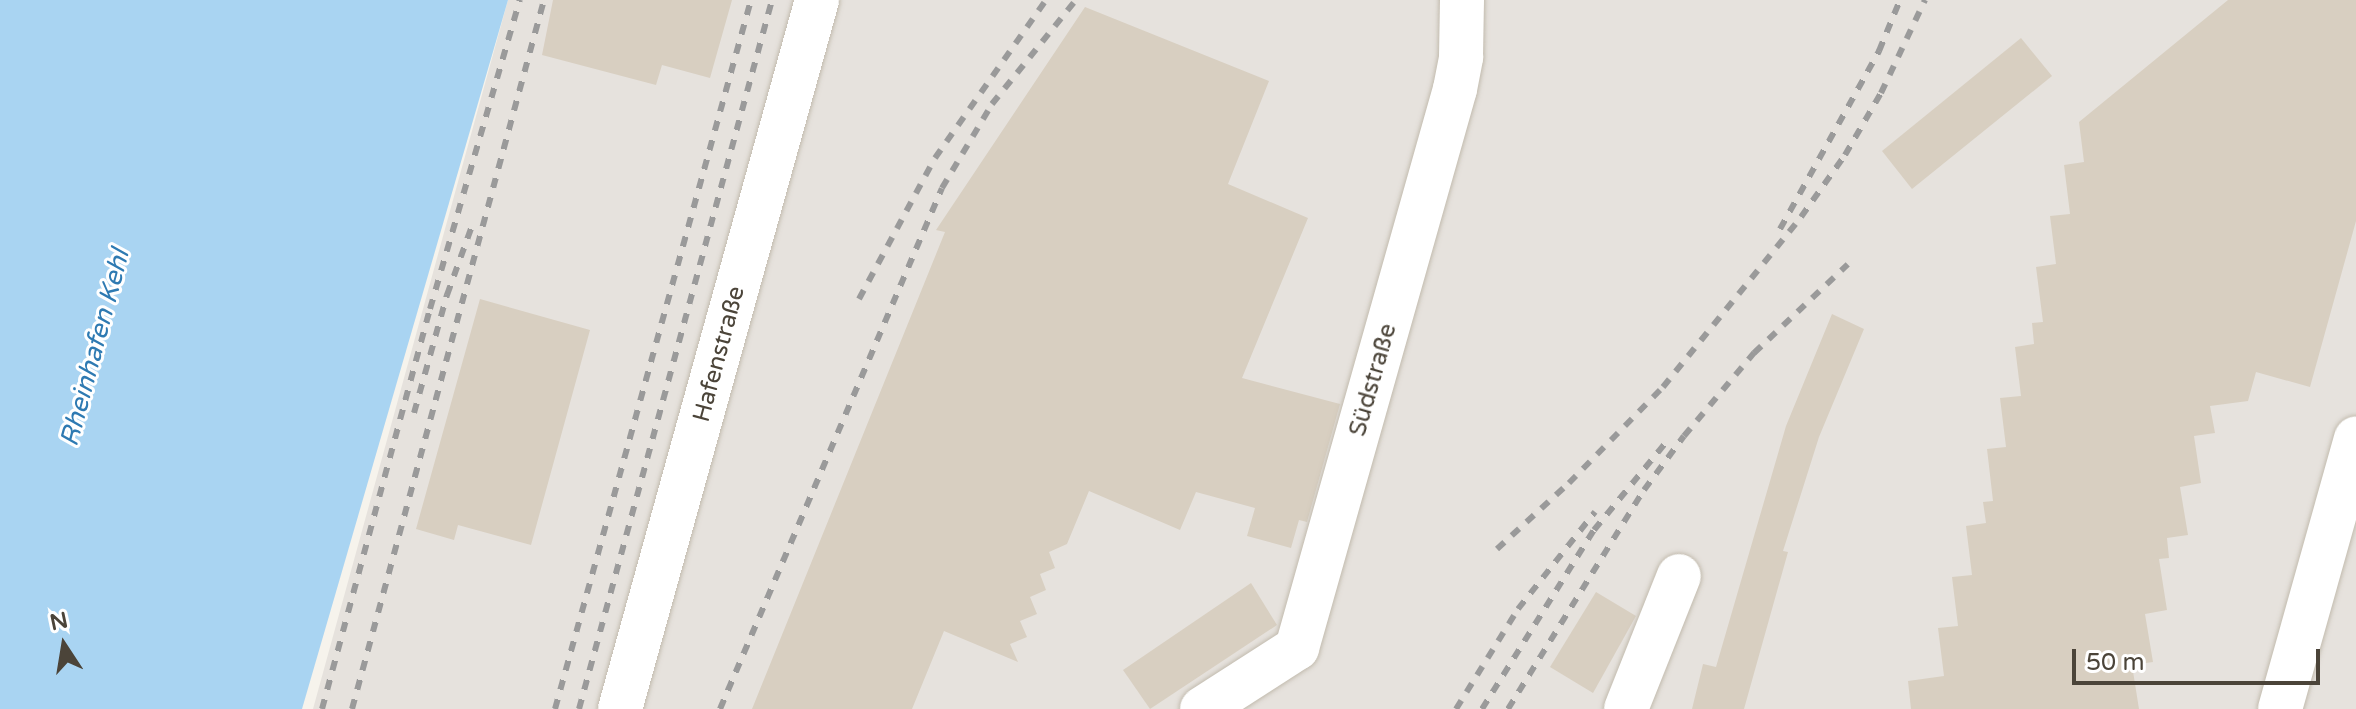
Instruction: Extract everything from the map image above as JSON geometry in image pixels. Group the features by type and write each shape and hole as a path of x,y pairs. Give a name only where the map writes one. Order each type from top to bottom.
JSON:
{"street":[{"name":"Hafenstraße","path":"620,709 817,0"},
{"name":"Südstraße","path":"1202,709 1297,648 1455,89 1461,57 1462,0"},
{"path":"2280,709 2356,438"},
{"path":"1626,709 1679,576"}],"shaded area":[{"path":"508,0 2356,0 2356,709 313,709"}],"water":[{"name":"Rheinhafen Kehl","path":"0,0 508,0 302,709 0,709"}],"building":[{"path":"553,0 732,0 710,78 662,65 656,85 542,55"},
{"path":"2228,0 2356,0 2356,221 2310,387 2256,372 2248,401 2210,406 2215,433 2194,436 2201,483 2180,487 2188,535 2167,538 2169,558 2159,559 2167,610 2145,614 2153,662 2132,665 2139,709 1911,709 1908,681 1944,676 1938,628 1958,626 1952,577 1972,575 1966,526 1986,523 1983,502 1993,501 1987,449 2006,447 2000,398 2021,396 2015,347 2034,344 2032,323 2043,322 2036,267 2056,264 2050,216 2070,214 2064,165 2084,162 2079,122"},
{"path":"1085,7 1269,81 1228,184 1308,218 1242,378 1340,404 1307,522 1299,520 1291,548 1247,536 1255,508 1196,492 1180,530 1089,491 1067,544 1049,552 1055,568 1040,574 1046,590 1030,597 1037,614 1020,621 1027,637 1010,644 1018,662 944,631 912,709 752,709 945,232 936,230"},
{"path":"2021,38 2052,76 1912,189 1882,151"},
{"path":"480,299 590,330 531,545 458,525 454,540 416,529"},
{"path":"1832,314 1864,329 1819,437 1783,551 1788,552 1744,709 1692,709 1703,664 1716,667 1786,426"},
{"path":"1251,583 1277,625 1150,709 1123,670"},
{"path":"1596,592 1636,616 1593,693 1550,667"}],"railway":[{"path":"322,709 430,309 520,0"},
{"path":"352,709 544,0"},
{"path":"555,709 751,0"},
{"path":"579,709 772,0"},
{"path":"859,299 935,158 1046,0"},
{"path":"720,709 942,188 992,104 1076,0"},
{"path":"1780,229 1879,51 1900,0"},
{"path":"1497,549 1569,483 1663,387 1801,217 1845,155 1881,93 1925,0"},
{"path":"414,413 447,295 473,223"},
{"path":"1508,709 1644,490 1684,436 1754,353 1848,264"},
{"path":"1482,709 1594,530 1667,441"},
{"path":"1456,709 1518,609 1595,512"}]}
